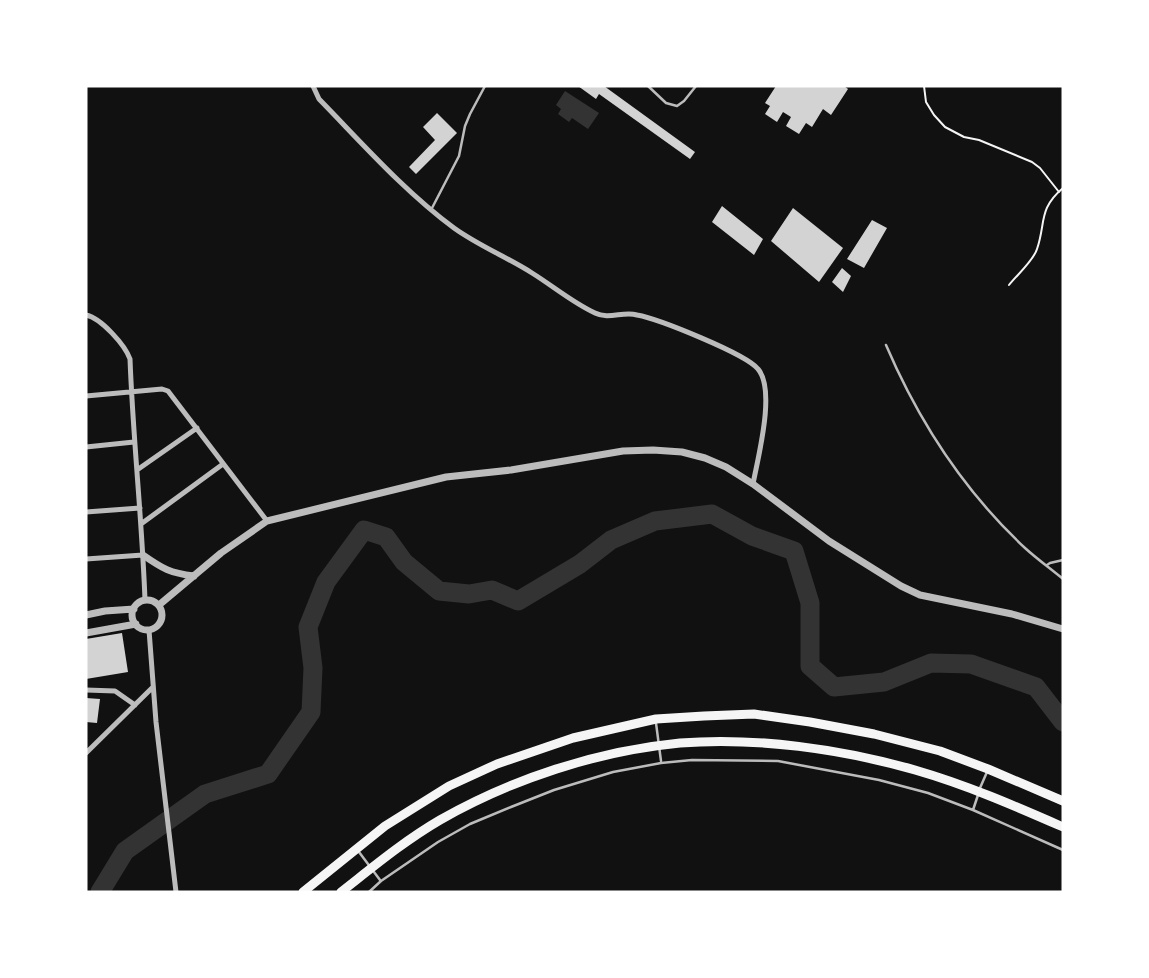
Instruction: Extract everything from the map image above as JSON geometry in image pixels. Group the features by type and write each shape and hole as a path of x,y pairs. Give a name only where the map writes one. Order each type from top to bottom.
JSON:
{"main road":[{"path":"303,892 385,826 449,786 497,764 573,738 656,719 754,715 874,734 940,751 1063,801"},
{"path":"341,892 400,846 439,821 483,798 572,764 678,743 726,742 801,747 857,756 914,770 979,791 1063,827"}],"street":[{"path":"313,86 319,100 431,210 480,245 530,271 599,315 638,315 694,336 748,360 758,368 764,379 765,422 753,484"},
{"path":"86,315 93,316 100,322 130,359 145,600"},
{"path":"86,396 162,389 168,391 267,521"},
{"path":"137,470 197,429"},
{"path":"86,447 134,442"},
{"path":"159,605 221,553 267,521 446,477 511,470 623,451 653,450 682,452 726,467 829,541 920,595 1012,614 1063,629"},
{"path":"141,524 223,464"},
{"path":"86,512 140,508"},
{"path":"86,559 143,555 173,573 194,576"},
{"path":"86,633 136,625 149,630 158,626 161,621 159,605 145,600 137,604 133,613 136,625"},
{"path":"86,615 134,608"},
{"path":"149,630 156,722 175,891"},
{"path":"86,753 153,687"},
{"path":"86,690 115,691 135,705"}],"lane":[{"path":"431,210 459,156 465,126 485,86"},
{"path":"648,86 666,103 677,106 696,86"},
{"path":"886,345 927,429 962,480 1028,551 1063,579"},
{"path":"1047,565 1063,560"},
{"path":"656,719 661,762"},
{"path":"369,892 438,842 470,824 554,790 613,772 661,762 721,759 778,761 879,780 928,793 973,810 1063,850"},
{"path":"973,810 988,769"},
{"path":"357,850 382,881"}],"path":[{"path":"924,86 926,102 934,116 945,127 964,137 979,140 1032,162 1059,192"},
{"path":"1009,285 1037,252 1042,219 1047,207 1063,188"}],"shaded area":[{"path":"565,91 599,113 588,129 572,118 569,122 558,114 561,109 556,105"}],"building":[{"path":"578,86 604,86 695,152 690,159 599,94 596,99"},
{"path":"776,86 844,86 848,89 831,115 823,109 812,127 806,123 799,134 786,126 791,117 783,112 777,122 765,114 770,106 765,103"},
{"path":"437,113 457,133 416,174 409,167 435,140 423,127"},
{"path":"722,206 763,239 754,255 712,222"},
{"path":"793,208 843,248 819,282 771,241"},
{"path":"872,220 887,228 864,268 847,259"},
{"path":"842,268 851,276 843,292 832,282"},
{"path":"122,633 128,672 86,679 86,639"},
{"path":"86,698 100,699 97,723 86,722"}],"waterway":[{"path":"100,892 125,851 205,794 268,774 311,712 313,668 308,627 326,582 364,530 386,537 404,562 439,591 469,594 492,590 518,601 580,564 611,540 655,521 712,514 752,536 794,551 810,603 810,666 834,687 884,682 931,663 971,664 1036,687 1063,722"}]}
